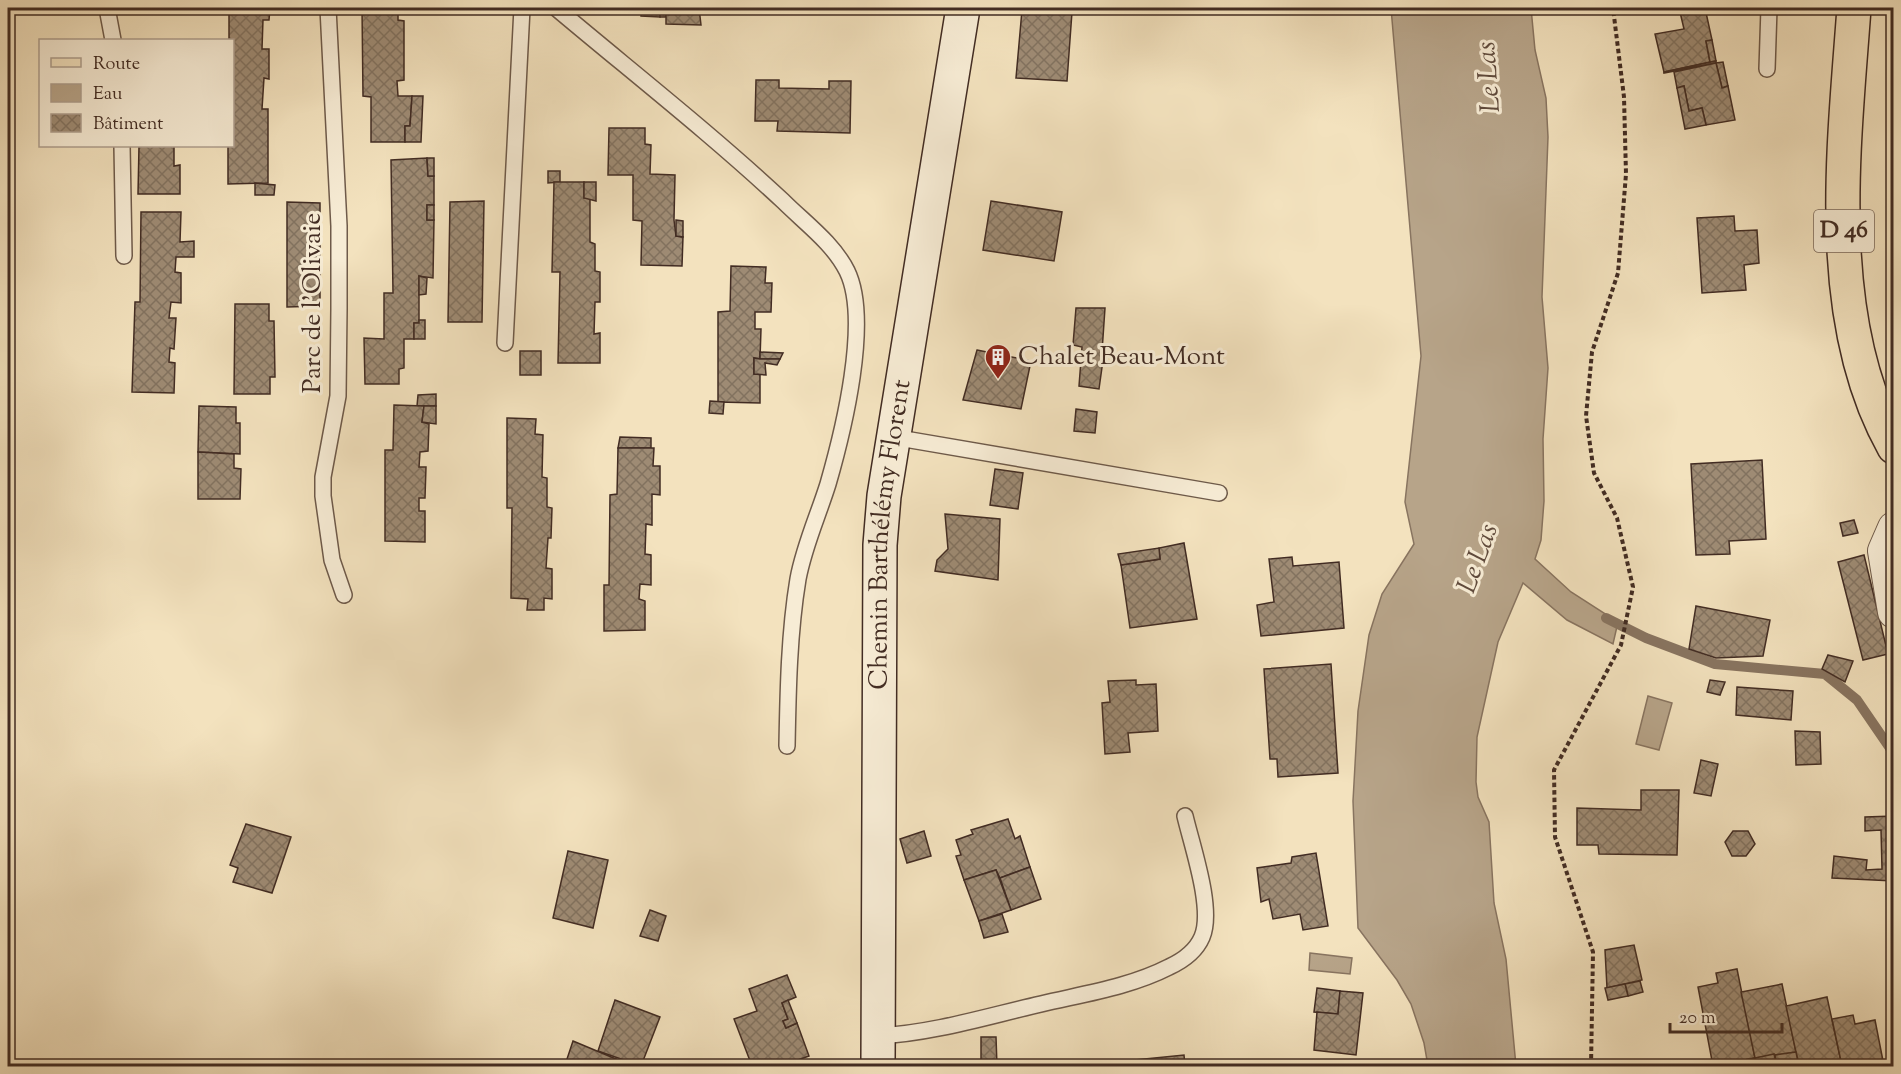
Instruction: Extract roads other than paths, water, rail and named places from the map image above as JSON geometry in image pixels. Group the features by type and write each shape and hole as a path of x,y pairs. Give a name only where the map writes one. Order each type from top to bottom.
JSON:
{"main road":[{"name":"D 46","path":"1854,8 1845,122 1844,229 1848,282 1859,356 1877,412 1893,447"}],"street":[{"name":"Chemin Barthélémy Florent","path":"878,1051 879,575 884,496 963,8"},
{"path":"1893,528 1884,551 1893,612"}],"lane":[{"path":"107,8 113,39"},
{"name":"Parc de l'Olivaie","path":"328,8 339,226 339,331 338,396 323,477 323,496 332,560 344,594"},
{"path":"505,343 522,8"},
{"path":"556,8 741,161 837,255 854,290 855,341 851,378 828,483 798,578 793,618 788,746"},
{"path":"1767,69 1769,8"},
{"path":"122,147 124,256"},
{"path":"894,437 1219,493"},
{"path":"878,1051 921,1032 1119,985 1159,971 1182,959 1202,938 1206,925 1204,902 1185,816"}],"water":[{"name":"Le Las","path":"1391,8 1531,8 1535,50 1546,98 1548,137 1542,297 1548,368 1543,439 1544,501 1541,540 1535,559 1571,592 1618,622 1613,644 1567,620 1523,583 1498,642 1477,737 1476,782 1478,797 1489,822 1494,903 1506,959 1516,1066 1428,1066 1424,1043 1411,1004 1397,980 1358,928 1353,801 1358,711 1369,635 1382,594 1414,544 1405,502 1421,356"},
{"path":"1648,696 1672,703 1659,750 1636,744"},
{"path":"1310,953 1352,958 1350,974 1309,970"}],"waterway":[{"path":"1606,618 1646,638 1715,664 1825,674 1857,700 1894,754"}],"place":[{"name":"Chalet Beau-Mont","path":"998,380"}]}
